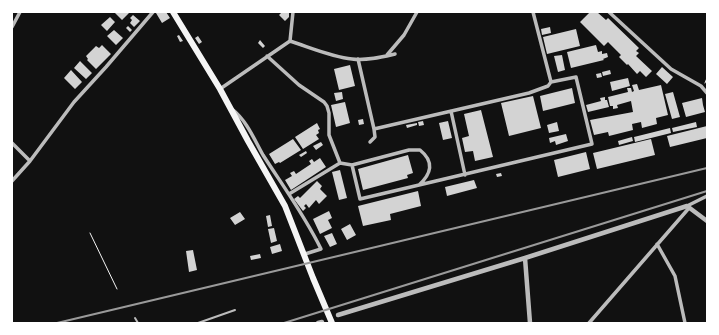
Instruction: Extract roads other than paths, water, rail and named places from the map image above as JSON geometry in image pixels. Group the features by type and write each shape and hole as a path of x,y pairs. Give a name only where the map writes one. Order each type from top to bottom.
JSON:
{"highway":[{"path":"173,12 220,89 285,206 332,323"}],"street":[{"path":"12,27 20,12"},
{"path":"12,181 30,161 74,102 153,12"},
{"path":"220,89 290,41 293,12"},
{"path":"386,56 404,36 417,12"},
{"path":"533,12 551,82"},
{"path":"609,12 671,69 701,86 707,93"},
{"path":"290,41 338,56 353,59 395,54"},
{"path":"268,56 299,85 324,102 327,106 329,113 329,136 340,163"},
{"path":"358,59 374,129 374,137 370,142"},
{"path":"352,165 360,200 592,144 576,77 551,82 548,86 529,93 374,129"},
{"path":"230,108 240,116 314,234 321,249 305,255"},
{"path":"451,111 465,175"},
{"path":"12,143 30,161"},
{"path":"288,194 340,163 352,165 409,150 420,150 427,157 430,164 430,169 426,177 418,186"},
{"path":"338,315 688,207 707,196"},
{"path":"688,207 707,221"},
{"path":"591,322 688,207"},
{"path":"657,244 675,276 685,323"},
{"path":"525,258 530,323"}],"lane":[{"path":"198,323 235,310"},
{"path":"135,318 138,323"}],"railway":[{"path":"57,323 707,168"},
{"path":"284,323 707,191"}]}
